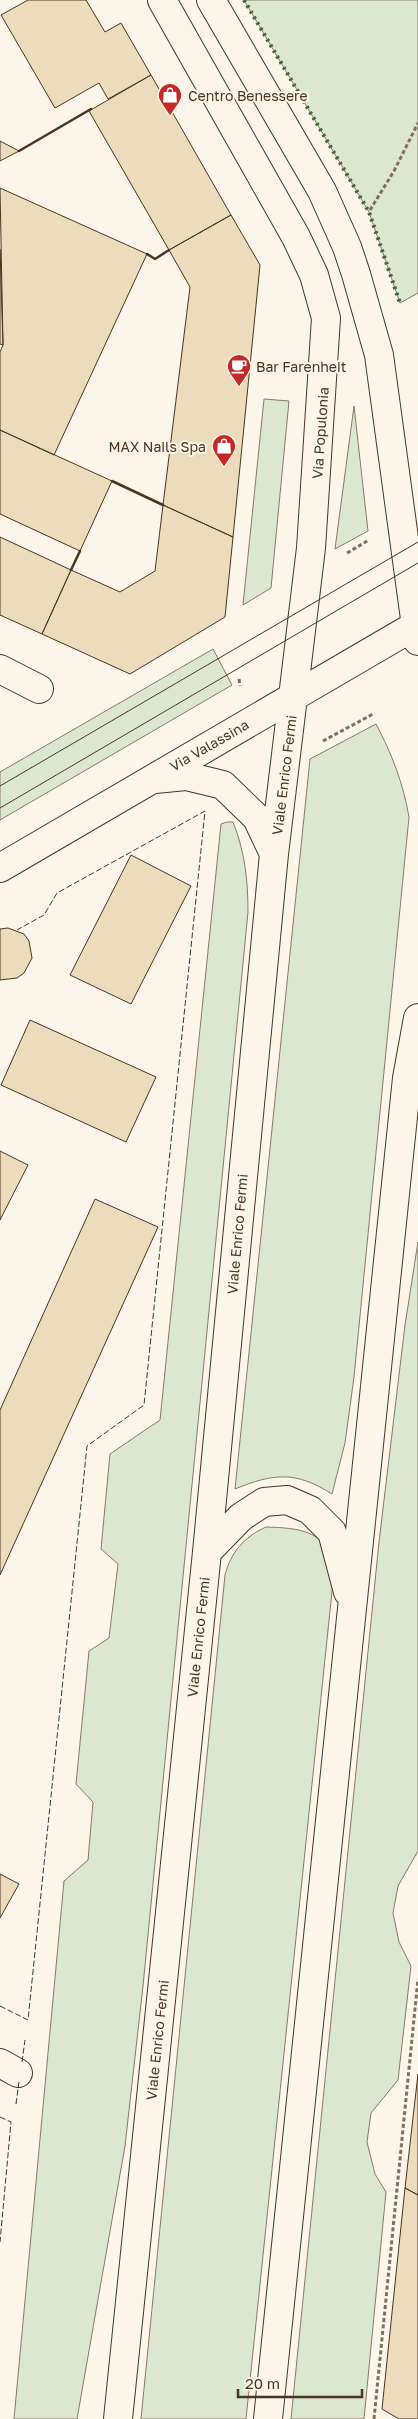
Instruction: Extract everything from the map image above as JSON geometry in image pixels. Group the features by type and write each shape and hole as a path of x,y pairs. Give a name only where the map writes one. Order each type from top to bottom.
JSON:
{"main road":[{"name":"Via Populonia","path":"162,0 296,237 314,275 326,318 311,548 293,696"},
{"path":"211,0 322,192 347,247 356,274 379,355 417,630"},
{"name":"Via Valassina","path":"0,868 293,696 417,630"},
{"path":"0,670 39,689"},
{"name":"Viale Enrico Fermi","path":"118,2419 207,1552 274,854 293,696"},
{"name":"Viale Enrico Fermi","path":"149,780 186,776 222,785 257,818 274,854"},
{"path":"268,2419 407,1078 418,1018"},
{"path":"207,1552 242,1517 264,1502 287,1500 310,1510 332,1532 352,1608"}],"path":[{"path":"369,212 394,172 418,122"},
{"path":"346,554 370,539"},
{"path":"321,742 373,714"},
{"path":"374,2419 418,1978"}],"green space":[{"path":"244,0 418,0 418,293 400,303 369,212"},
{"path":"264,399 289,401 271,588 243,605"},
{"path":"354,406 368,531 335,549"},
{"path":"213,649 232,685 0,820 0,772"},
{"path":"376,724 396,769 404,792 409,817 354,1377 345,1443 332,1494 307,1481 285,1477 273,1477 235,1489 310,759"},
{"path":"233,822 243,855 248,912 143,1986 125,2146 77,2419 14,2419 64,1881 88,1860 93,1802 76,1784 89,1651 109,1638 118,1564 101,1549 110,1454 160,1420 221,824"},
{"path":"418,1242 418,1851 398,1886 393,1913 399,1942 411,1966 398,2080 371,2113 367,2142 375,2174 386,2192 364,2419 291,2419 379,1542 405,1325"},
{"path":"266,1527 303,1531 319,1539 325,1545 331,1557 333,1582 246,2419 141,2419 225,1575 231,1559 240,1546 251,1535"}],"building":[{"path":"28,0 86,0 105,32 121,23 151,75 108,99 99,83 55,108 1,15"},
{"path":"151,75 231,215 169,250 89,111"},
{"path":"0,141 19,151 0,161"},
{"path":"0,188 147,254 54,455 0,430 0,352 3,345"},
{"path":"231,215 260,265 233,537 163,505 190,287 169,250"},
{"path":"0,249 3,345 0,344"},
{"path":"0,430 112,481 80,551 0,514"},
{"path":"163,505 233,537 225,617 130,674 42,634 71,570 120,592 155,571"},
{"path":"0,537 71,570 42,634 0,615"},
{"path":"131,855 191,886 131,1004 70,975"},
{"path":"8,928 24,934 29,941 32,958 24,973 17,978 0,980 0,929"},
{"path":"30,1020 156,1077 126,1142 1,1085"},
{"path":"0,1151 28,1165 0,1220"},
{"path":"95,1199 158,1227 0,1575 0,1410"},
{"path":"0,1874 19,1884 0,1918"},
{"path":"418,2074 418,2195 405,2188"},
{"path":"405,2188 418,2195 418,2419 399,2419 382,2409"}],"tram line":[{"path":"0,786 418,542"},
{"path":"0,808 418,563"}],"hedge":[{"path":"244,0 369,212 400,303"}],"fence":[{"path":"0,2006 28,2020 87,1446 144,1405 205,811 57,893 44,915 17,930"},
{"path":"22,2062 25,2040"},
{"path":"16,2104 19,2082"},
{"path":"0,2117 11,2122 0,2242"}],"wall":[{"path":"19,151 91,109"},
{"path":"147,254 155,259 169,250"},
{"path":"112,481 163,505"},
{"path":"71,570 80,551"}],"place":[{"name":"Centro Benessere","path":"170,116"},
{"name":"Bar Farenheit","path":"239,387"},
{"name":"MAX Nails Spa","path":"224,467"}]}
